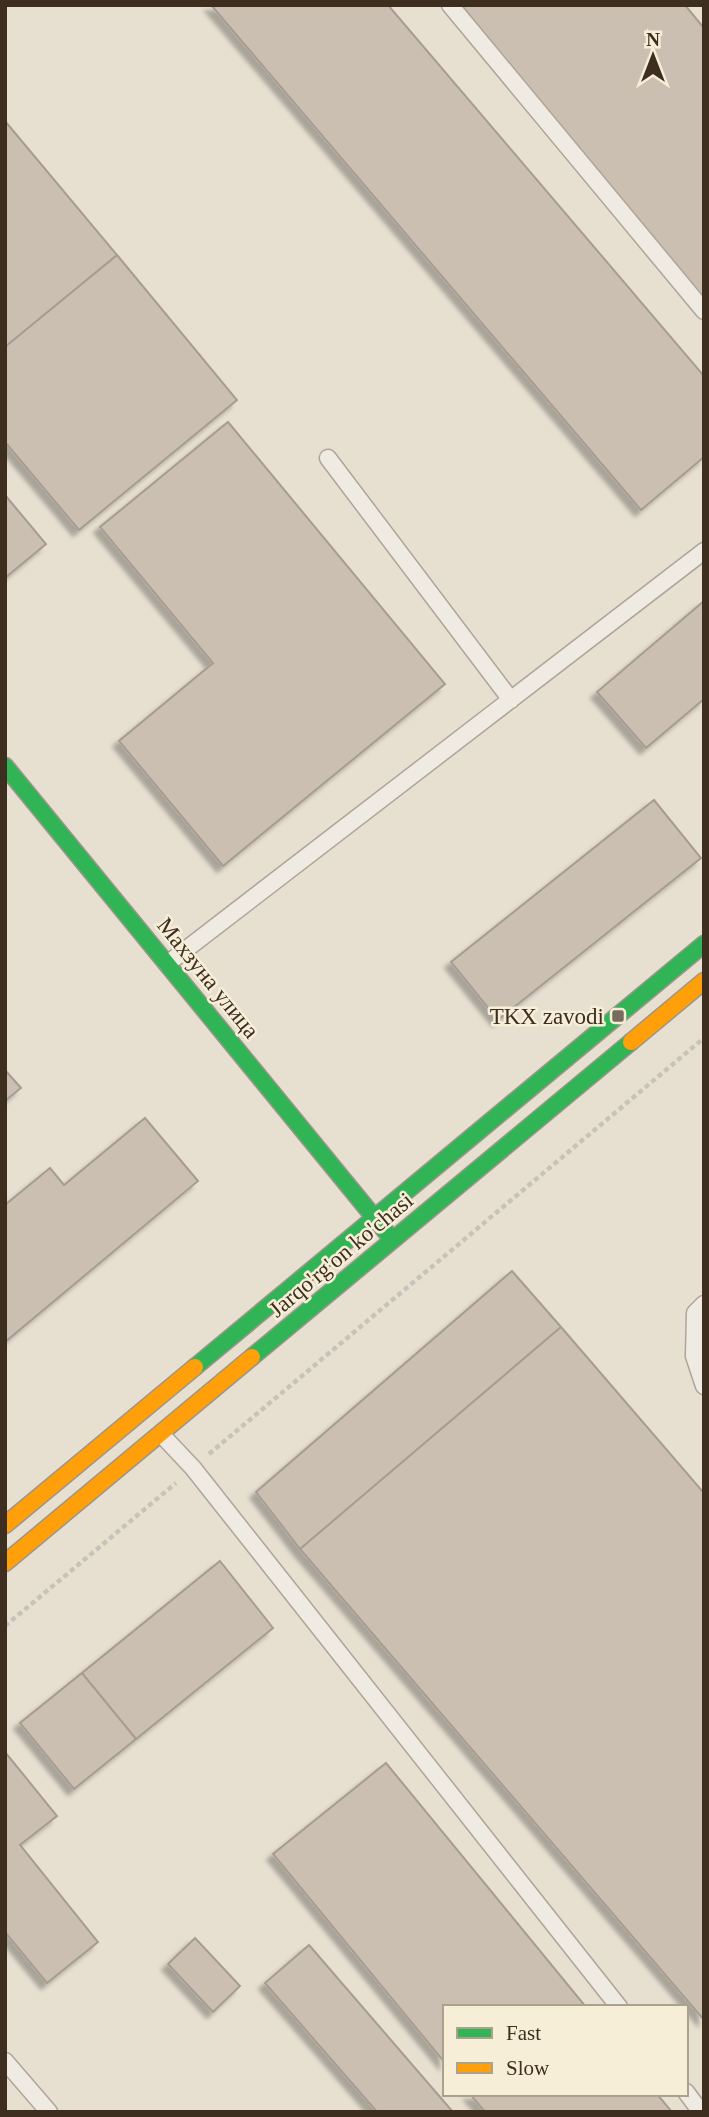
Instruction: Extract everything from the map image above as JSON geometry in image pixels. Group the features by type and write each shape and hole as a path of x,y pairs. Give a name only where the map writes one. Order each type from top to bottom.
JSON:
{"main road":[{"name":"Махзуна улица","path":"5,766 394,1241"},
{"name":"Jarqo'rg'on ko'chasi","path":"5,1525 704,944"},
{"name":"Jarqo'rg'on ko'chasi","path":"5,1563 701,988"}],"lane":[{"path":"450,5 704,311"},
{"path":"328,458 511,699"},
{"path":"167,964 704,551"},
{"path":"704,1304 695,1313 694,1356 704,1385"},
{"path":"161,1434 193,1468 617,2005"},
{"path":"5,2061 49,2112"},
{"path":"688,2094 702,2112"}],"path":[{"path":"5,1626 704,1038"}],"building":[{"path":"211,5 388,5 704,376 704,457 641,510"},
{"path":"461,5 685,5 704,28 704,305"},
{"path":"5,121 117,255 5,347"},
{"path":"117,255 237,400 79,530 5,442 5,347"},
{"path":"228,422 445,684 223,866 119,741 213,663 100,527"},
{"path":"5,495 46,544 5,578"},
{"path":"704,601 704,699 646,748 597,692"},
{"path":"654,800 701,858 498,1020 451,962"},
{"path":"5,1070 21,1088 5,1101"},
{"path":"145,1118 198,1181 5,1342 5,1205 50,1168 64,1185"},
{"path":"512,1271 561,1327 300,1549 256,1492"},
{"path":"561,1327 704,1493 704,2020 300,1549"},
{"path":"220,1561 273,1628 136,1739 82,1673"},
{"path":"82,1673 136,1739 74,1789 20,1723"},
{"path":"5,1752 57,1816 20,1845 98,1942 47,1983 5,1932"},
{"path":"386,1763 584,2005 443,2005 443,2061 273,1854"},
{"path":"195,1938 240,1986 213,2012 168,1964"},
{"path":"309,1945 453,2112 377,2112 265,1983"},
{"path":"472,2096 659,2096 672,2112 485,2112"}],"traffic: fast":[{"path":"5,766 391,1238"},
{"path":"195,1367 704,944"},
{"path":"252,1357 631,1042"}],"traffic: slow":[{"path":"631,1042 704,981"},
{"path":"5,1563 252,1357"},
{"path":"5,1525 195,1367"}],"place":[{"name":"TKX zavodi","path":"618,1016"}]}
